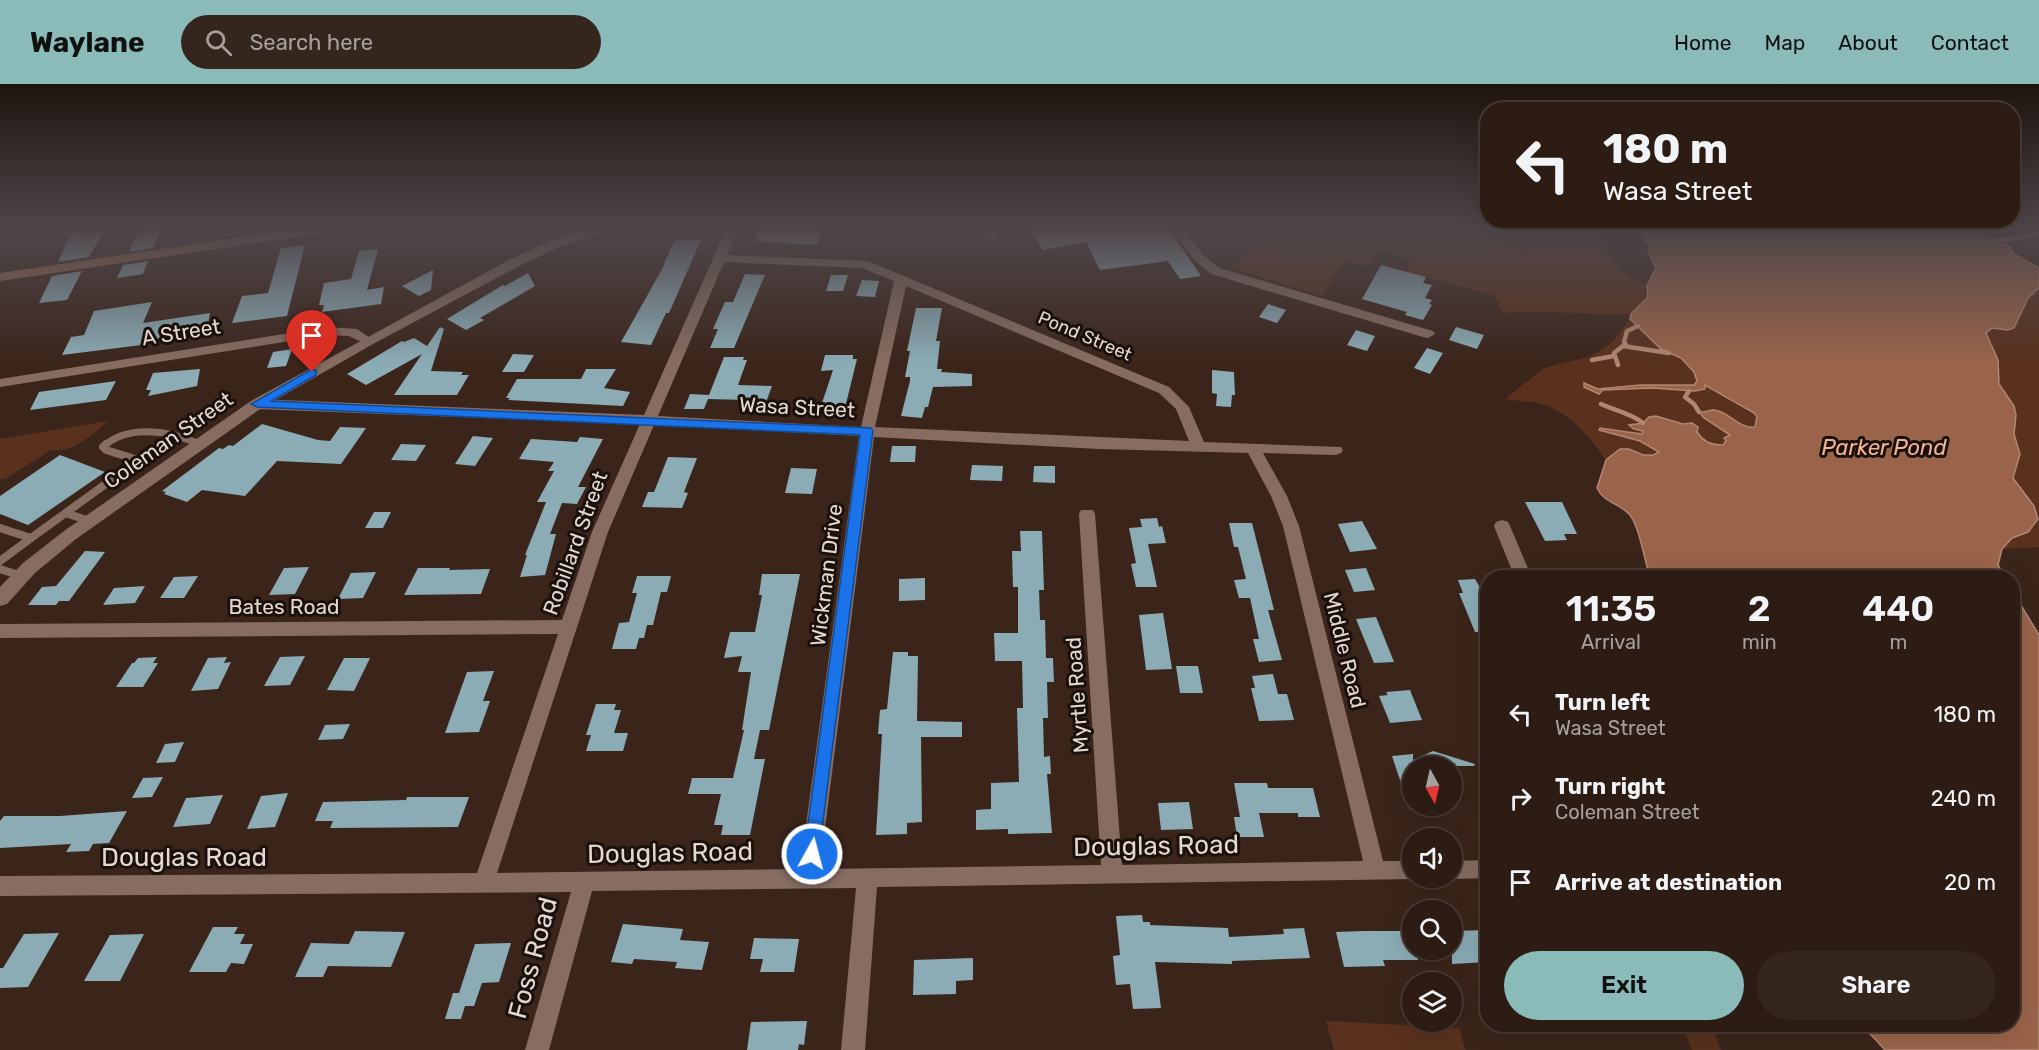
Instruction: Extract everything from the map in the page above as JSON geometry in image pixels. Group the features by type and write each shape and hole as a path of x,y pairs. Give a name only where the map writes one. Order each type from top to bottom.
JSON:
{"main road":[{"path":"0,277 19,274"}],"street":[{"name":"Coleman Street","path":"0,599 42,557 89,521 257,404 368,341 494,274"},
{"name":"Robillard Street","path":"484,882 600,532 712,274"},
{"name":"Pond Street","path":"886,274 1164,390 1175,398 1185,411 1197,445"},
{"path":"1225,274 1428,334"},
{"name":"Wickman Drive","path":"809,878 867,431 901,280"},
{"name":"A Street","path":"0,383 328,331 352,332 368,341"},
{"name":"Wasa Street","path":"257,404 649,420 1088,444 1336,450"},
{"name":"Middle Road","path":"1252,447 1279,496 1291,526 1375,870"},
{"name":"Myrtle Road","path":"1087,514 1112,873"},
{"path":"1502,526 1521,570"},
{"name":"Bates Road","path":"0,631 568,627"},
{"path":"1462,870 1480,869"},
{"name":"Douglas Road","path":"0,886 584,882 1402,870"},
{"path":"853,1050 867,877"},
{"name":"Foss Road","path":"537,1050 584,882"}],"lane":[{"path":"138,460 103,447 118,438 155,431 198,443"},
{"path":"0,561 174,435"},
{"path":"66,513 89,521"},
{"path":"0,528 31,538"},
{"path":"0,569 22,576"}],"shaded area":[{"path":"1251,274 1336,274 1322,296"},
{"path":"1414,274 1627,274 1647,286 1648,297 1631,314 1503,313 1494,295"},
{"path":"2039,288 2039,547 2002,549 2012,538 2028,532 2020,489 2013,478 2020,454 2014,434 2016,414 2014,406 1999,384 1998,360 1986,333 1992,328 2014,323 2021,315 2028,298"},
{"path":"1630,319 1661,349 1681,358 1731,401 1757,417 1755,427 1744,427 1715,410 1699,414 1730,435 1723,445 1711,444 1702,439 1697,432 1663,417 1634,423 1634,429 1643,431 1642,434 1604,428 1599,430 1640,441 1659,452 1643,455 1629,449 1606,460 1593,442 1569,418 1538,403 1505,399 1544,368 1591,356 1611,343"},
{"path":"108,421 75,446 51,450 5,479 0,479 0,439"},
{"path":"1326,1021 1402,1025 1402,1032 1460,1032 1465,1050 1334,1050"},
{"path":"1685,1032 1714,1032 1721,1050 1692,1050"}],"water":[{"name":"Parker Pond","path":"1653,274 2039,274 2039,288 2028,298 2014,328 2008,330 1992,328 1986,333 1998,360 1999,384 2014,406 2016,415 2014,434 2020,454 2013,478 2034,506 2038,519 2028,532 2012,538 2002,549 1998,565 2001,570 1648,570 1633,519 1625,510 1604,497 1597,488 1606,460 1620,449 1629,449 1643,455 1653,455 1659,452 1640,441 1599,430 1600,428 1642,434 1643,431 1629,425 1643,423 1649,417 1656,416 1683,424 1692,423 1698,427 1697,432 1705,440 1711,444 1723,445 1726,441 1724,438 1730,435 1704,418 1699,412 1719,411 1749,427 1755,427 1757,417 1754,413 1705,385 1705,389 1695,391 1652,388 1603,390 1599,394 1584,387 1584,383 1598,389 1641,385 1694,385 1697,381 1694,372 1681,358 1661,349 1630,319 1631,314 1648,297 1647,286"},
{"path":"2020,604 2039,635 2039,1050 1885,1050 1868,1032 2020,1032"}],"building":[{"path":"80,274 67,300 39,303 52,276"},
{"path":"119,274 142,274 117,278"},
{"path":"273,274 298,274 287,316 232,323 242,296 268,293"},
{"path":"352,274 371,274 367,290 384,287 381,304 322,312 324,305 319,305 324,283 351,279"},
{"path":"425,274 433,274 431,290 419,296 402,286"},
{"path":"529,274 535,286 480,318 484,320 466,330 447,319 503,285"},
{"path":"659,274 686,274 669,313 666,313 651,345 621,342"},
{"path":"745,274 765,275 734,348 710,348 718,329 713,329 725,302 733,302"},
{"path":"1177,274 1200,274 1201,276 1180,279"},
{"path":"1376,274 1415,274 1426,277 1423,283 1432,285 1425,298 1432,300 1429,304 1432,305 1423,320 1405,315 1407,312 1362,299"},
{"path":"831,275 848,275 843,291 826,291"},
{"path":"862,280 879,281 875,297 856,296"},
{"path":"152,302 143,323 210,313 207,330 150,340 149,344 62,355 71,337 84,335 94,311"},
{"path":"1268,304 1286,310 1277,323 1259,317"},
{"path":"916,308 942,308 936,341 940,341 937,369 942,369 941,372 972,374 972,386 933,387 928,407 925,407 922,418 901,416 910,381 910,377 905,377 910,351 907,351"},
{"path":"440,327 444,329 431,371 463,372 461,375 469,375 457,395 394,395 422,354 366,385 347,374 402,341 414,338 427,346"},
{"path":"1456,327 1484,335 1477,349 1449,340"},
{"path":"1356,330 1375,336 1367,351 1347,345"},
{"path":"1427,348 1443,353 1430,374 1414,368"},
{"path":"292,349 286,366 267,368 273,352"},
{"path":"513,354 534,355 524,372 502,372"},
{"path":"825,355 853,355 853,359 857,359 843,416 818,415 833,370 821,371"},
{"path":"724,357 744,357 743,360 747,360 738,385 772,386 762,413 744,412 748,400 708,399 704,409 684,409 690,394 709,395"},
{"path":"200,369 197,386 148,396 151,390 146,390 153,373"},
{"path":"586,369 616,369 604,388 630,392 623,406 508,400 510,398 506,398 517,379 581,379"},
{"path":"1212,370 1234,372 1235,395 1232,395 1231,407 1216,406 1217,394 1212,393"},
{"path":"116,381 106,400 30,410 39,392"},
{"path":"262,424 318,440 330,441 340,427 366,428 341,464 277,461 245,496 202,490 187,502 164,494 166,492 162,491 219,448 233,446"},
{"path":"473,436 493,438 475,466 455,464"},
{"path":"580,437 603,439 578,487 586,487 577,504 562,503 550,534 556,534 545,575 520,577 527,555 525,555 546,502 537,502 554,471 548,471 554,462 519,459 531,439 577,442"},
{"path":"401,444 426,445 416,461 391,460"},
{"path":"892,446 916,446 915,462 890,462"},
{"path":"60,455 105,472 28,525 0,514 0,496"},
{"path":"668,457 697,458 684,492 688,493 682,508 642,507 648,492 654,492"},
{"path":"972,465 1003,466 1002,481 970,480"},
{"path":"1034,466 1055,466 1055,483 1033,482"},
{"path":"791,468 817,469 812,494 785,493"},
{"path":"1525,502 1562,502 1577,534 1564,534 1567,540 1545,541"},
{"path":"374,512 391,512 383,528 365,528"},
{"path":"1157,518 1159,527 1162,526 1166,543 1148,544 1157,587 1136,587 1131,564 1136,563 1129,528 1142,527 1140,519"},
{"path":"1362,521 1377,549 1350,552 1338,524"},
{"path":"1229,523 1252,523 1274,610 1268,610 1282,660 1259,662 1253,639 1259,639 1250,598 1239,598 1234,580 1246,579 1238,547 1234,547"},
{"path":"1020,531 1042,531 1044,590 1039,590 1040,620 1045,620 1046,658 1053,658 1054,682 1047,682 1048,718 1043,718 1044,757 1050,756 1051,774 1047,774 1052,833 1008,834 1008,829 976,830 976,810 991,809 991,783 1019,782 1017,708 1023,708 1022,661 995,661 994,633 1018,633 1018,587 1013,587 1012,551 1021,551"},
{"path":"85,551 105,552 69,601 59,601 56,605 28,605 42,587 56,586"},
{"path":"309,567 295,594 269,595 284,568"},
{"path":"418,568 490,569 481,594 404,595"},
{"path":"1366,568 1375,590 1354,592 1345,570"},
{"path":"376,572 363,598 338,599 351,573"},
{"path":"762,574 800,574 769,730 760,730 754,759 765,759 750,835 721,835 723,825 714,825 721,794 688,794 692,778 733,778 744,730 742,730 751,672 738,672 742,656 724,658 730,632 755,632 762,595 759,595"},
{"path":"198,576 184,598 160,598 174,577"},
{"path":"637,576 671,576 667,592 661,592 653,625 647,625 644,638 639,638 636,649 612,649 619,623 629,622 637,593 632,593"},
{"path":"925,578 925,600 899,601 899,579"},
{"path":"1475,579 1480,587 1480,632 1475,632 1459,593 1463,593 1458,580"},
{"path":"145,586 135,603 103,605 114,588"},
{"path":"1163,613 1172,669 1146,670 1139,615"},
{"path":"1376,617 1394,662 1374,663 1356,619"},
{"path":"893,652 908,652 908,656 918,656 917,721 962,722 962,737 921,737 922,822 907,823 907,834 876,835 882,734 878,734 880,710 887,709"},
{"path":"305,656 290,685 264,686 280,657"},
{"path":"157,657 153,663 158,663 143,687 116,687 138,658"},
{"path":"227,657 224,663 231,662 218,689 191,691 208,658"},
{"path":"344,658 370,658 354,691 327,690"},
{"path":"1176,666 1198,666 1203,693 1180,693"},
{"path":"494,671 483,701 490,701 479,732 445,733 467,672"},
{"path":"1273,674 1278,694 1287,694 1294,720 1259,721 1251,688 1255,688 1252,676"},
{"path":"1410,690 1422,720 1390,723 1379,696 1388,695 1386,692"},
{"path":"596,704 616,704 614,710 621,710 614,733 628,733 623,751 586,751 591,735 586,735"},
{"path":"350,724 343,739 318,740 325,725"},
{"path":"184,742 175,762 156,763 165,744"},
{"path":"1433,751 1449,756 1422,756"},
{"path":"1413,754 1413,756 1402,756 1402,786 1392,756"},
{"path":"1462,760 1475,764 1474,766 1462,766"},
{"path":"163,777 152,797 132,798 143,778"},
{"path":"1234,783 1267,783 1268,788 1313,788 1320,817 1298,817 1298,813 1259,813 1264,837 1237,837 1234,817 1240,817"},
{"path":"288,793 275,827 247,829 261,796"},
{"path":"223,795 210,824 173,827 186,798"},
{"path":"407,797 469,797 458,827 330,828 333,821 315,821 323,802 406,800"},
{"path":"1189,802 1193,829 1161,830 1158,803"},
{"path":"127,811 109,843 93,844 89,851 66,852 71,844 0,848 0,821 4,816 60,816"},
{"path":"1142,915 1143,922 1150,922 1150,925 1228,928 1229,937 1284,934 1283,929 1304,928 1310,958 1232,961 1232,964 1155,962 1161,1008 1133,1009 1130,984 1116,985 1113,956 1120,955 1116,916"},
{"path":"623,924 683,929 680,940 709,942 702,970 675,968 677,962 634,959 632,964 611,962"},
{"path":"213,927 238,927 234,934 245,934 240,944 253,944 244,964 231,963 226,972 189,972"},
{"path":"1480,930 1480,962 1452,964 1452,960 1462,960 1462,931"},
{"path":"355,931 405,932 391,967 328,966 323,977 295,977 311,943 349,944"},
{"path":"1402,931 1402,960 1383,960 1385,966 1344,967 1336,932"},
{"path":"59,933 28,987 0,988 0,968 3,968 24,934"},
{"path":"144,934 120,981 84,981 110,935"},
{"path":"754,938 799,939 794,972 760,972 763,959 750,959"},
{"path":"511,943 499,982 482,983 474,1006 465,1006 461,1019 445,1019 453,993 459,993 475,944"},
{"path":"973,958 973,980 956,981 956,994 913,995 914,960"},
{"path":"807,1021 804,1045 799,1044 798,1050 747,1050 751,1022"}],"waterway":[{"path":"1626,345 1624,342 1627,331 1638,326"},
{"path":"1618,365 1614,353 1623,346 1669,353"},
{"path":"1592,360 1614,356"},
{"path":"1689,391 1685,397 1694,404 1699,412"},
{"path":"1601,404 1628,414 1643,423"}],"route":[{"path":"312,372 257,404 867,431 812,854"}]}
